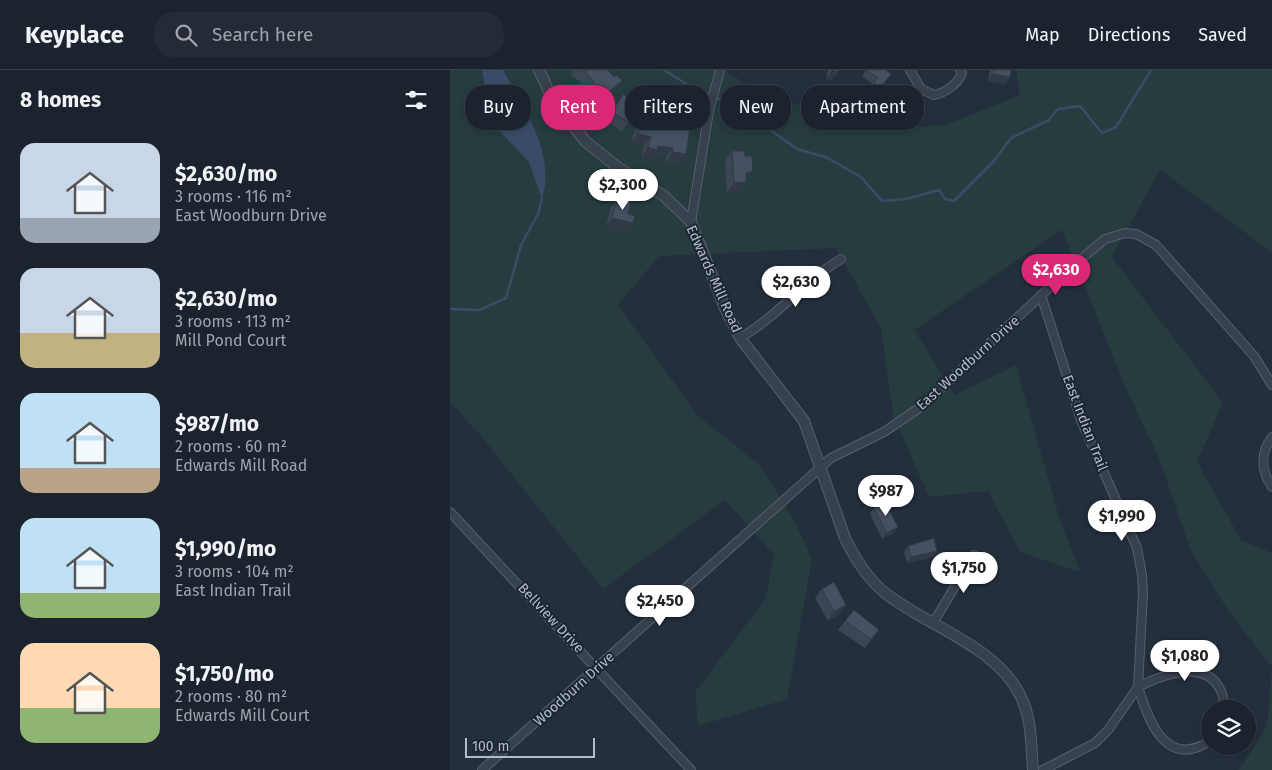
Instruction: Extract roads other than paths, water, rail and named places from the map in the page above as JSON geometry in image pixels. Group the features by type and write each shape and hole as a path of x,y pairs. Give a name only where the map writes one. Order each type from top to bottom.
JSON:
{"street":[{"name":"Edwards Mill Road","path":"539,70 552,98 585,141 616,166 664,196 690,222 725,308 740,338 758,364 800,413 809,431 845,538 860,565 886,593 995,663 1015,685 1028,718 1033,770"},
{"path":"690,222 710,111 720,70"},
{"path":"910,70 921,89 934,95 942,93 958,81 962,73 960,70"},
{"name":"East Woodburn Drive","path":"821,467 831,458 884,432 922,406 1041,295 1106,239 1125,233 1144,237 1156,245 1241,341 1272,384"},
{"path":"740,338 753,330 816,275 841,259"},
{"name":"East Indian Trail","path":"1041,295 1081,420 1139,557 1143,593 1138,687"},
{"path":"1272,437 1266,447 1263,464 1267,480 1272,487"},
{"name":"Woodburn Drive","path":"482,770 821,467"},
{"name":"Bellview Drive","path":"450,512 691,770"},
{"path":"933,623 974,555"},
{"path":"1043,770 1095,744 1108,730 1138,687 1173,672 1197,672 1209,678 1217,686 1223,700"},
{"path":"1138,687 1149,721 1154,730 1166,742 1177,747 1192,748 1201,744"}],"water":[{"path":"482,70 503,70 511,85 485,85"},
{"path":"531,122 536,132 545,165 542,199 529,162 499,130 531,130"}],"waterway":[{"path":"664,70 696,90 735,105 797,149 828,158 861,177 882,201 906,199 939,190 945,199 954,201 993,162 1011,138 1049,120 1058,109 1080,106 1102,133 1116,127 1151,70"},
{"path":"450,309 479,310 506,298 521,245 538,214 542,198"}]}
